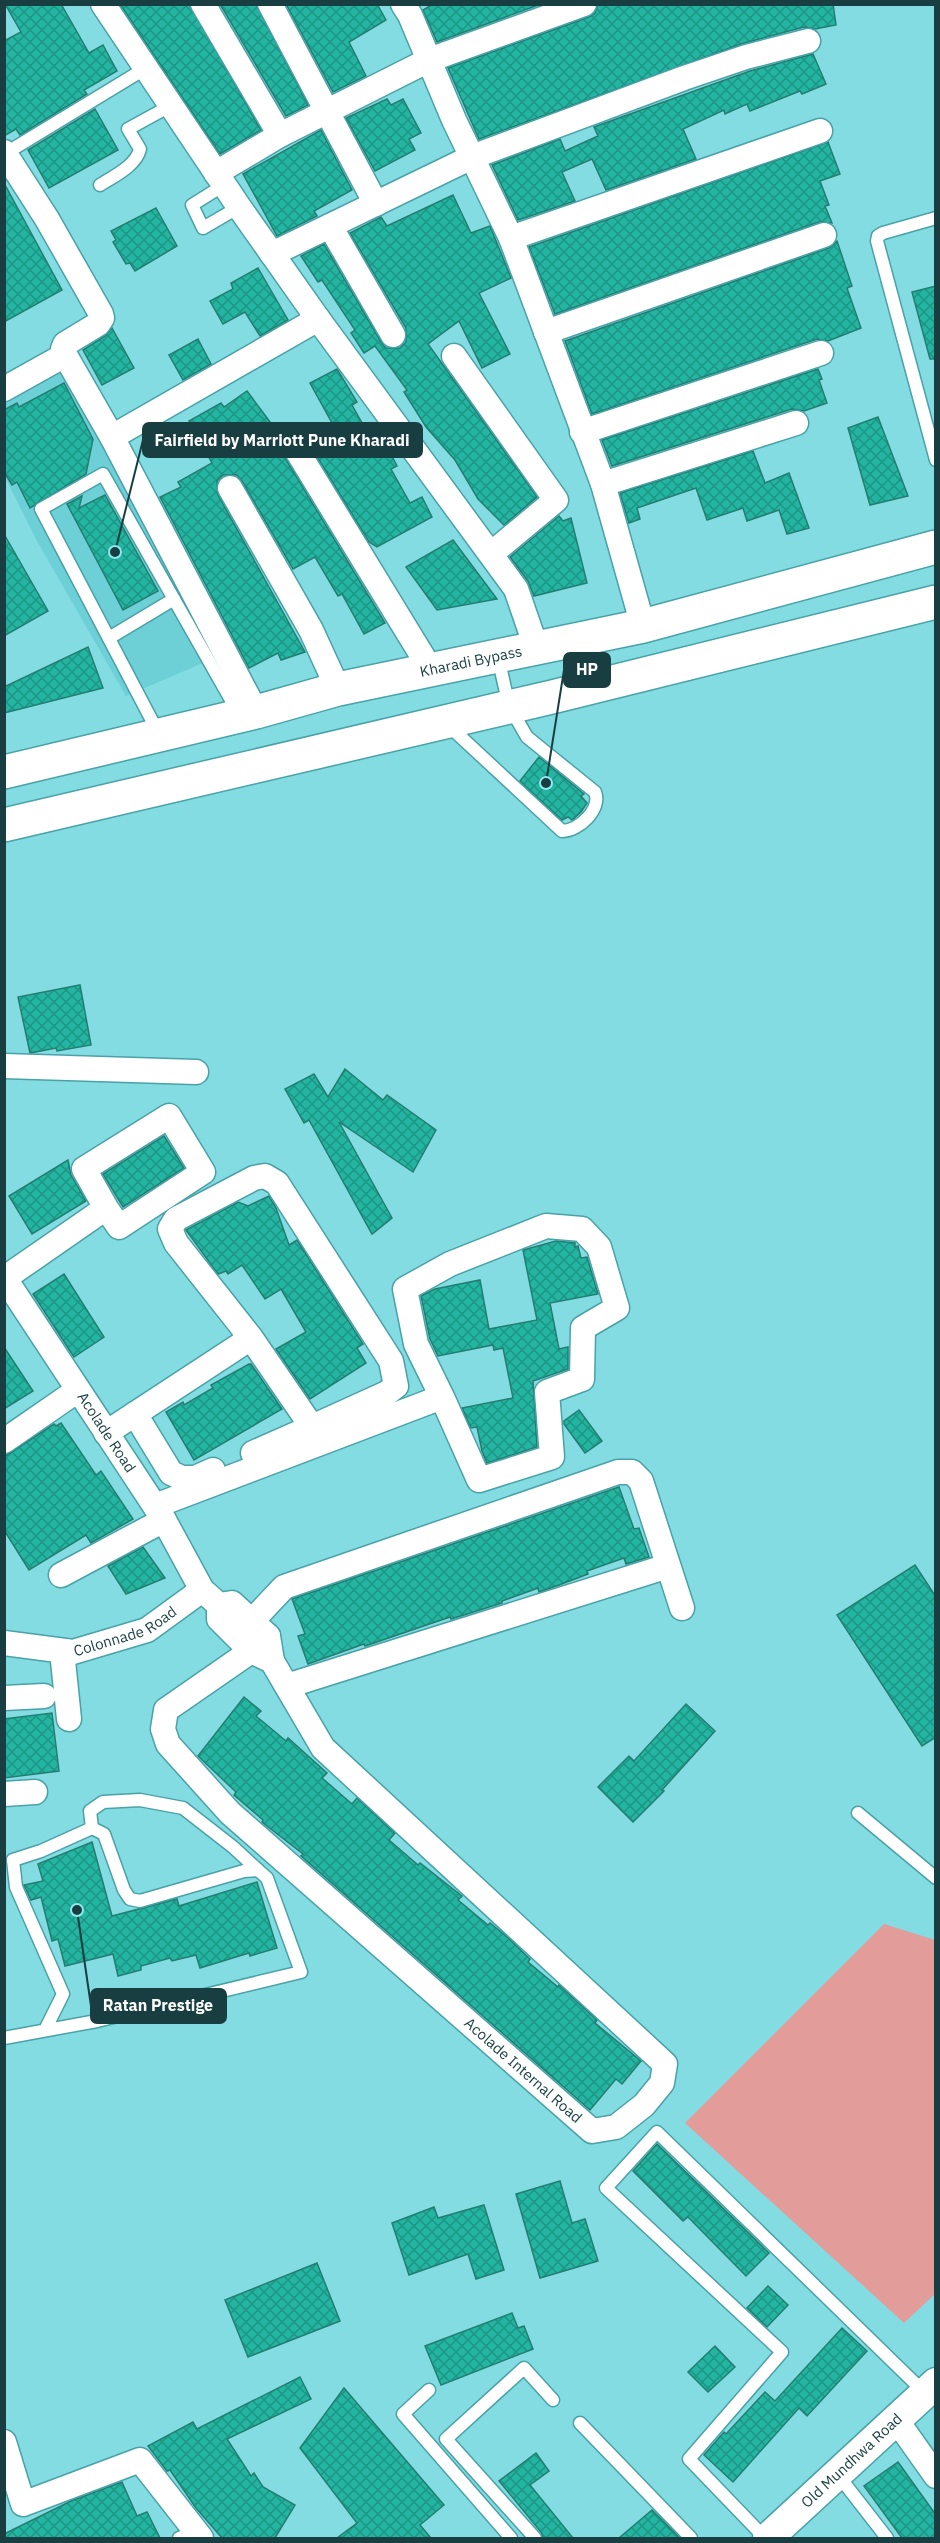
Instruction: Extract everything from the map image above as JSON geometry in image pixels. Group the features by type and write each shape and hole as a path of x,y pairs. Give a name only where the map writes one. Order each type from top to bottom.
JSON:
{"highway":[{"name":"Kharadi Bypass","path":"6,767 160,735 338,689 643,626 936,547"},
{"path":"4,825 936,602"}],"street":[{"path":"103,4 272,254 516,589 536,647"},
{"path":"203,4 280,135"},
{"path":"270,4 376,204"},
{"path":"403,4 472,157 512,238 603,484 643,626"},
{"path":"220,179 280,135 429,60 584,4"},
{"path":"272,254 472,157 684,78 746,57 808,41"},
{"path":"512,238 820,131"},
{"path":"10,150 102,314 98,324 65,344 63,349 65,355 112,437 248,714"},
{"path":"330,226 393,335"},
{"path":"546,332 824,235"},
{"path":"112,437 318,319"},
{"path":"582,432 821,353"},
{"path":"4,389 65,355"},
{"path":"454,356 556,500 491,554"},
{"path":"603,484 796,423"},
{"path":"291,441 431,670"},
{"path":"230,488 311,630 338,689"},
{"path":"4,1065 196,1072"},
{"path":"169,1116 203,1172 119,1227 106,1208 84,1169 169,1116"},
{"path":"135,1414 171,1473 182,1478 195,1478 312,1428 387,1393 396,1386 396,1375 391,1360 277,1183 265,1176 254,1178 176,1219 170,1229 176,1243 251,1338 312,1428"},
{"path":"5,1277 106,1208"},
{"path":"546,1226 582,1229 599,1247 617,1308 584,1328 582,1379 547,1392 552,1457 479,1480 442,1397 416,1344 405,1289 450,1264 546,1226"},
{"name":"Acolade Road","path":"5,1277 159,1513 210,1597"},
{"path":"106,1433 251,1338"},
{"path":"4,1441 78,1390"},
{"path":"61,1575 159,1513 442,1397"},
{"path":"257,1636 284,1587 618,1472 632,1472 641,1481 682,1608"},
{"path":"287,1686 668,1566"},
{"name":"Acolade Internal Road","path":"210,1597 219,1619 257,1636 323,1748 665,2064 662,2083 644,2105 616,2127 592,2131 230,1813 168,1744 163,1729 166,1710 257,1636"},
{"name":"Colonnade Road","path":"4,1643 74,1652 147,1630 210,1597"},
{"path":"62,1651 69,1719"},
{"path":"4,1698 44,1696"},
{"path":"4,1794 35,1791"},
{"name":"Old Mundhwa Road","path":"767,2538 931,2388"},
{"path":"897,2421 936,2476"},
{"path":"4,2442 14,2507 140,2460 191,2536"}],"lane":[{"path":"10,150 146,68"},
{"path":"100,185 138,156 140,149 128,129 170,106"},
{"path":"220,179 192,205 203,228 239,207"},
{"path":"936,218 883,233 878,236 877,241 936,460"},
{"path":"160,735 41,509 103,474 174,599 248,714"},
{"path":"109,638 174,599"},
{"path":"443,720 562,831 570,831 578,827 596,807 598,798 596,792 526,737 509,706 497,656"},
{"path":"4,2038 97,2021 301,1972 267,1878 233,1847 183,1808 140,1800 102,1802 90,1811 92,1828"},
{"path":"858,1813 936,1878"},
{"path":"45,2030 63,1994 16,1887 13,1860 41,1851 92,1828 104,1833 124,1890 130,1899 140,1901 244,1871 258,1870"},
{"path":"767,2538 688,2459 782,2352 606,2188 657,2132 931,2388"},
{"path":"535,2538 446,2439 524,2368 553,2400"},
{"path":"429,2390 403,2414 511,2538"},
{"path":"580,2423 691,2538"},
{"path":"838,2475 887,2538"}],"shaded area":[{"path":"60,369 217,657 126,696 37,541 5,477 5,399"},
{"path":"884,1924 935,1940 935,2294 904,2323 685,2123"}],"building":[{"path":"5,4 61,4 89,53 103,45 117,71 84,90 87,94 20,135 16,129 4,136 4,41 21,32"},
{"path":"120,4 189,4 261,130 220,154"},
{"path":"220,4 256,4 308,105 286,116"},
{"path":"286,4 377,4 386,20 349,42 366,76 333,92"},
{"path":"433,4 541,4 437,42 423,10"},
{"path":"598,4 833,4 836,25 815,29 804,27 741,44 479,139 448,68 589,17 595,13"},
{"path":"813,54 826,84 802,94 800,91 750,111 747,104 725,114 724,110 683,129 696,159 606,190 592,159 562,172 575,201 518,220 492,165 560,139 565,151 598,136 594,127 750,71"},
{"path":"387,99 391,105 403,99 421,133 409,139 415,150 375,171 346,118"},
{"path":"95,109 118,150 49,188 28,150"},
{"path":"321,130 352,190 314,211 317,216 277,236 243,174"},
{"path":"828,142 840,174 820,181 829,205 825,206 832,223 819,222 555,314 529,247"},
{"path":"4,183 62,290 4,322"},
{"path":"453,195 471,233 490,226 511,278 479,293 510,354 482,368 459,321 428,344 537,497 504,525 478,499 455,460 426,427 404,392 407,390 375,346 364,353 351,333 355,330 322,280 318,282 301,256 324,244 381,342 386,348 400,348 406,342 406,328 350,233 381,217 387,226"},
{"path":"156,208 177,246 135,271 130,263 126,264 113,242 116,240 111,231"},
{"path":"837,241 852,286 847,288 861,328 828,341 817,339 592,414 565,341 829,248"},
{"path":"258,268 288,320 260,336 245,312 223,324 210,301 233,289 231,283"},
{"path":"936,286 936,359 930,359 912,292"},
{"path":"112,328 134,368 102,385 83,350 105,336"},
{"path":"198,339 211,364 183,380 169,355"},
{"path":"337,369 357,402 352,405 375,446 384,441 397,466 391,469 410,503 422,497 432,517 377,547 369,542 305,437 332,423 310,383"},
{"path":"818,369 822,379 819,380 827,403 804,411 792,409 612,466 602,440"},
{"path":"64,383 93,439 86,474 30,508 17,482 12,485 4,472 4,410 17,403 19,407"},
{"path":"247,391 279,434 277,441 279,448 385,623 364,634 342,594 338,596 315,557 293,569 242,481 237,475 223,475 217,481 218,495 305,652 281,660 278,653 249,668 160,497 181,487 178,482 212,463 189,421 221,403 224,407"},
{"path":"878,417 908,496 870,505 848,428"},
{"path":"753,451 765,483 789,473 809,528 787,534 779,510 747,521 743,508 707,520 696,488 637,508 640,519 629,523 620,493"},
{"path":"105,495 158,591 123,610 67,504 82,496 79,508"},
{"path":"559,516 563,521 571,518 587,583 534,596 528,581 510,557"},
{"path":"4,534 48,611 4,636"},
{"path":"453,540 497,599 437,610 406,567"},
{"path":"88,647 103,688 4,713 4,687"},
{"path":"539,757 584,794 581,796 587,803 572,820 568,817 562,820 520,781"},
{"path":"80,985 91,1045 30,1053 18,997"},
{"path":"345,1069 383,1100 387,1095 436,1130 413,1172 339,1122 392,1218 372,1234 309,1120 304,1123 285,1089 314,1074 328,1097"},
{"path":"164,1136 184,1168 123,1207 103,1174"},
{"path":"68,1160 71,1175 86,1201 32,1234 9,1196"},
{"path":"269,1196 276,1208 289,1245 297,1240 363,1344 357,1348 366,1363 310,1399 276,1349 306,1332 281,1289 265,1299 242,1265 228,1274 226,1271 218,1274 186,1230 238,1202 248,1206"},
{"path":"556,1241 575,1243 581,1258 587,1257 598,1294 550,1303 559,1349 568,1347 568,1369 533,1381 537,1447 487,1463 477,1427 471,1428 462,1408 513,1398 503,1348 494,1350 493,1345 438,1356 430,1339 421,1296 435,1289 480,1280 489,1329 537,1320 523,1250"},
{"path":"64,1274 104,1337 74,1357 33,1294"},
{"path":"4,1347 33,1391 4,1409"},
{"path":"249,1364 282,1409 194,1460 166,1412 183,1402 184,1405 213,1388 211,1385"},
{"path":"579,1410 602,1441 585,1453 564,1424 564,1421"},
{"path":"61,1423 96,1475 101,1471 133,1519 91,1543 86,1535 29,1570 4,1530 4,1457 54,1424 56,1426"},
{"path":"619,1487 634,1529 639,1528 649,1557 626,1564 624,1558 539,1592 538,1588 502,1601 502,1603 451,1619 450,1617 365,1646 364,1644 308,1664 298,1636 305,1634 292,1599"},
{"path":"143,1547 165,1578 126,1594 108,1566"},
{"path":"915,1565 936,1597 936,1737 922,1746 837,1615"},
{"path":"244,1697 261,1711 256,1716 286,1741 288,1738 327,1773 322,1778 352,1804 357,1798 395,1833 389,1840 418,1865 420,1863 462,1896 458,1900 488,1925 490,1923 507,1937 530,1959 528,1962 558,1987 559,1985 597,2020 595,2023 641,2061 622,2084 616,2079 590,2110 234,1795 236,1792 198,1756"},
{"path":"686,1704 715,1731 662,1790 664,1791 633,1822 598,1787 629,1756 634,1761"},
{"path":"52,1713 59,1771 4,1778 4,1719"},
{"path":"92,1842 112,1916 177,1899 179,1906 257,1882 277,1948 250,1956 249,1953 200,1968 196,1955 172,1961 170,1958 141,1966 141,1970 118,1976 113,1954 65,1966 58,1939 52,1941 41,1897 31,1900 24,1885 43,1881 38,1864"},
{"path":"657,2144 769,2253 746,2276 688,2217 683,2221 633,2171"},
{"path":"560,2181 572,2223 585,2219 598,2261 540,2278 516,2194"},
{"path":"484,2205 504,2270 476,2279 468,2254 409,2275 392,2223 434,2207 438,2218"},
{"path":"317,2263 340,2321 248,2357 225,2300"},
{"path":"768,2286 788,2305 767,2327 747,2308"},
{"path":"512,2313 518,2328 524,2326 533,2349 441,2385 425,2346"},
{"path":"842,2328 867,2351 807,2416 799,2408 733,2482 704,2455 765,2392 775,2401"},
{"path":"715,2346 735,2367 708,2392 688,2372"},
{"path":"300,2377 311,2399 227,2439 251,2476 254,2473 263,2487 295,2505 275,2538 222,2538 196,2508 170,2470 167,2471 148,2446 193,2422 197,2429"},
{"path":"344,2388 444,2505 420,2525 431,2538 337,2538 357,2523 300,2448"},
{"path":"536,2453 549,2471 530,2485 573,2538 543,2538 541,2532 499,2481"},
{"path":"898,2462 936,2515 936,2538 902,2538 864,2486"},
{"path":"122,2482 137,2516 147,2512 160,2538 4,2538 4,2534 71,2501"},
{"path":"652,2510 680,2538 619,2538"}],"place":[{"name":"Fairfield by Marriott Pune Kharadi","path":"115,552"},
{"name":"HP","path":"546,783"},
{"name":"Ratan Prestige","path":"77,1910"}]}
